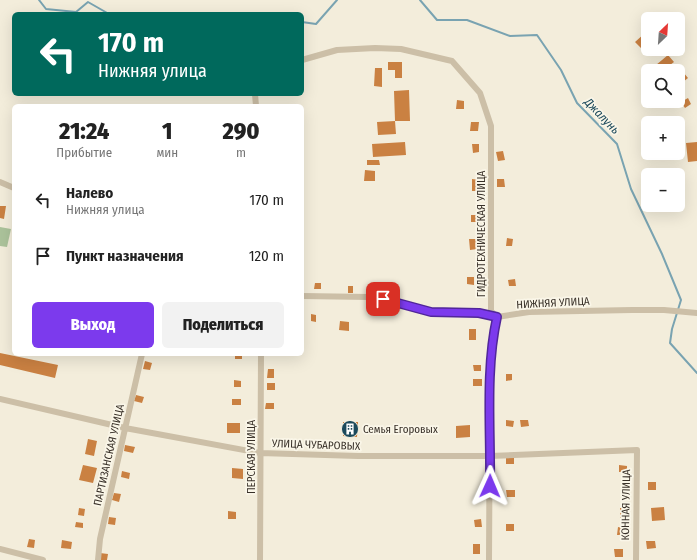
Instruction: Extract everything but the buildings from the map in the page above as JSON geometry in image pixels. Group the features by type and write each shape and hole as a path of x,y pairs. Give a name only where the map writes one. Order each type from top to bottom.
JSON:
{"street":[{"name":"ГИДРОТЕХНИЧЕСКАЯ УЛИЦА","path":"304,59 337,50 375,48 401,49 452,61 480,93 491,126 491,311 497,317"},
{"path":"0,182 12,187"},
{"name":"НИЖНЯЯ УЛИЦА","path":"304,296 369,297 431,312 479,313 497,317 529,312 664,310 697,313"},
{"path":"489,560 490,382 493,335 497,317"},
{"name":"ПАРТИЗАНСКАЯ УЛИЦА","path":"98,560 100,539 142,356"},
{"name":"ПЕРСКАЯ УЛИЦА","path":"260,560 261,356"},
{"name":"УЛИЦА ЧУБАРОВЫХ","path":"0,399 126,428 260,453 358,456 490,456 637,450"},
{"name":"КОННАЯ УЛИЦА","path":"636,560 637,450"},
{"path":"0,549 43,560"}],"green space":[{"path":"0,227 11,229 7,247 0,246"}],"waterway":[{"name":"Джалунь","path":"39,0 46,9 76,12"},
{"name":"Джалунь","path":"304,22 316,24 337,0"},
{"name":"Джалунь","path":"420,0 437,20 467,20 510,36 537,35 561,70 577,103 617,144 631,189 662,254 681,300 672,329 670,343 697,373"},
{"name":"Джалунь","path":"76,12 88,2 106,12"}],"place":[{"name":"Семья Егоровых","path":"350,429"}],"route":[{"path":"383,299 431,312 479,313 497,317 493,335 490,382 490,486"}]}
